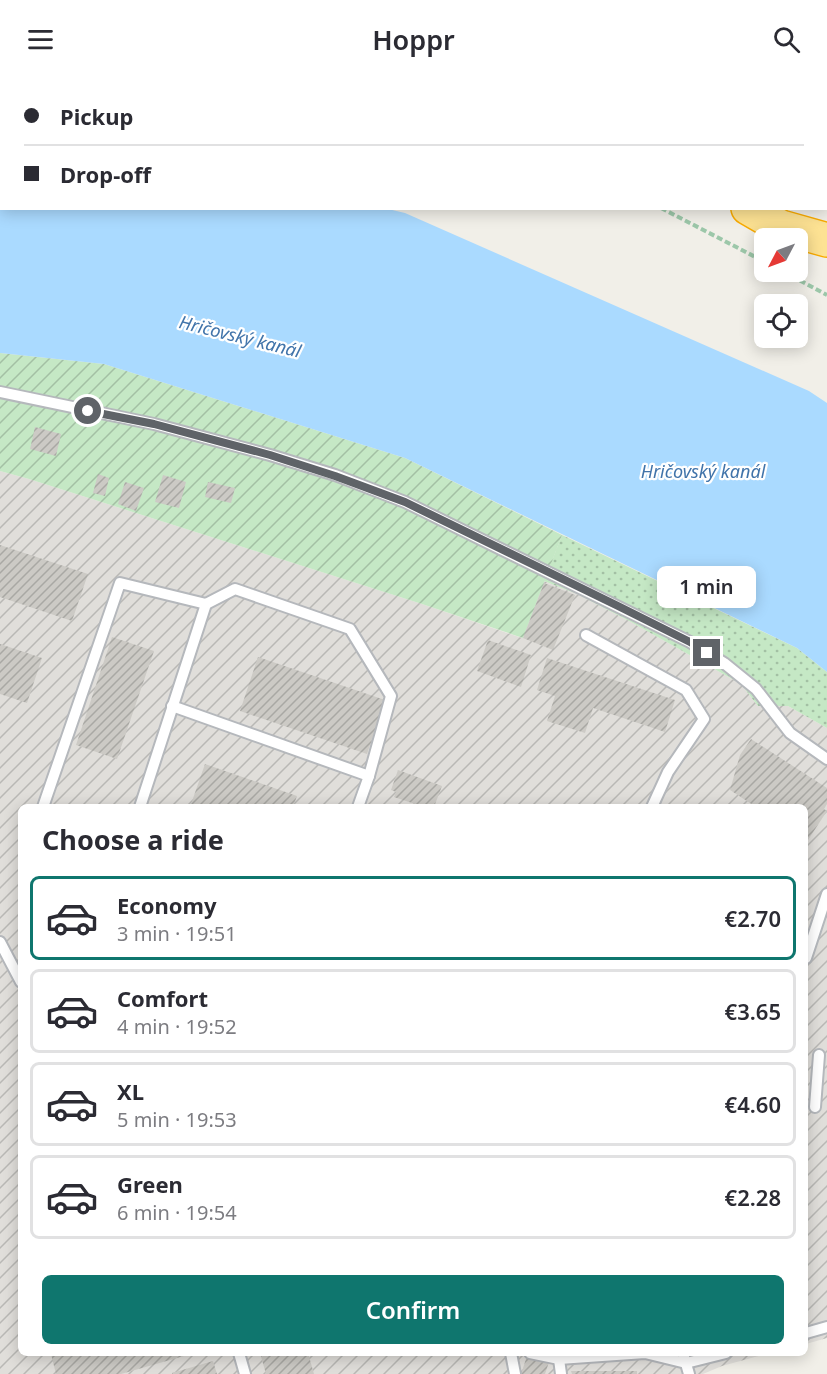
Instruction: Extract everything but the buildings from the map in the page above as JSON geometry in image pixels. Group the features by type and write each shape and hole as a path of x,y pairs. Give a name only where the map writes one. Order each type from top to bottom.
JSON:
{"highway":[{"path":"751,210 781,227 827,240"}],"lane":[{"path":"0,392 154,424 260,452 405,502 724,663 756,689 790,733 827,759"},
{"path":"44,804 120,583 206,604 235,589 350,628 391,696 359,804"},
{"path":"141,804 206,604"},
{"path":"586,635 686,690 704,719 668,772 653,804"},
{"path":"172,706 369,776"},
{"path":"808,952 827,894"},
{"path":"0,942 18,976"},
{"path":"815,1107 819,1055"},
{"path":"808,1332 827,1327"},
{"path":"240,1356 245,1374"},
{"path":"512,1356 515,1374"},
{"path":"544,1356 559,1359 585,1356"},
{"path":"657,1356 686,1363 714,1356"},
{"path":"559,1359 561,1374"}],"path":[{"path":"665,210 754,256"},
{"path":"803,282 827,295"}],"shaded area":[{"path":"0,471 422,604 522,638 544,581 577,594 631,622 741,684 758,706 788,706 827,728 827,1338 808,1343 808,804 18,804 18,1356 758,1356 703,1374 0,1374"}],"green space":[{"path":"0,353 104,364 405,458 562,535 523,638 0,471"},
{"path":"562,535 797,648 827,672 827,728 788,706 758,706 741,684 631,622 577,594 544,581"}],"water":[{"name":"Hričovský kanál","path":"0,210 392,210 405,213 809,391 827,403 827,672 797,648 405,458 104,364 0,353"}],"route":[{"path":"88,411 154,424 270,455 405,502 618,606 707,653"}]}
